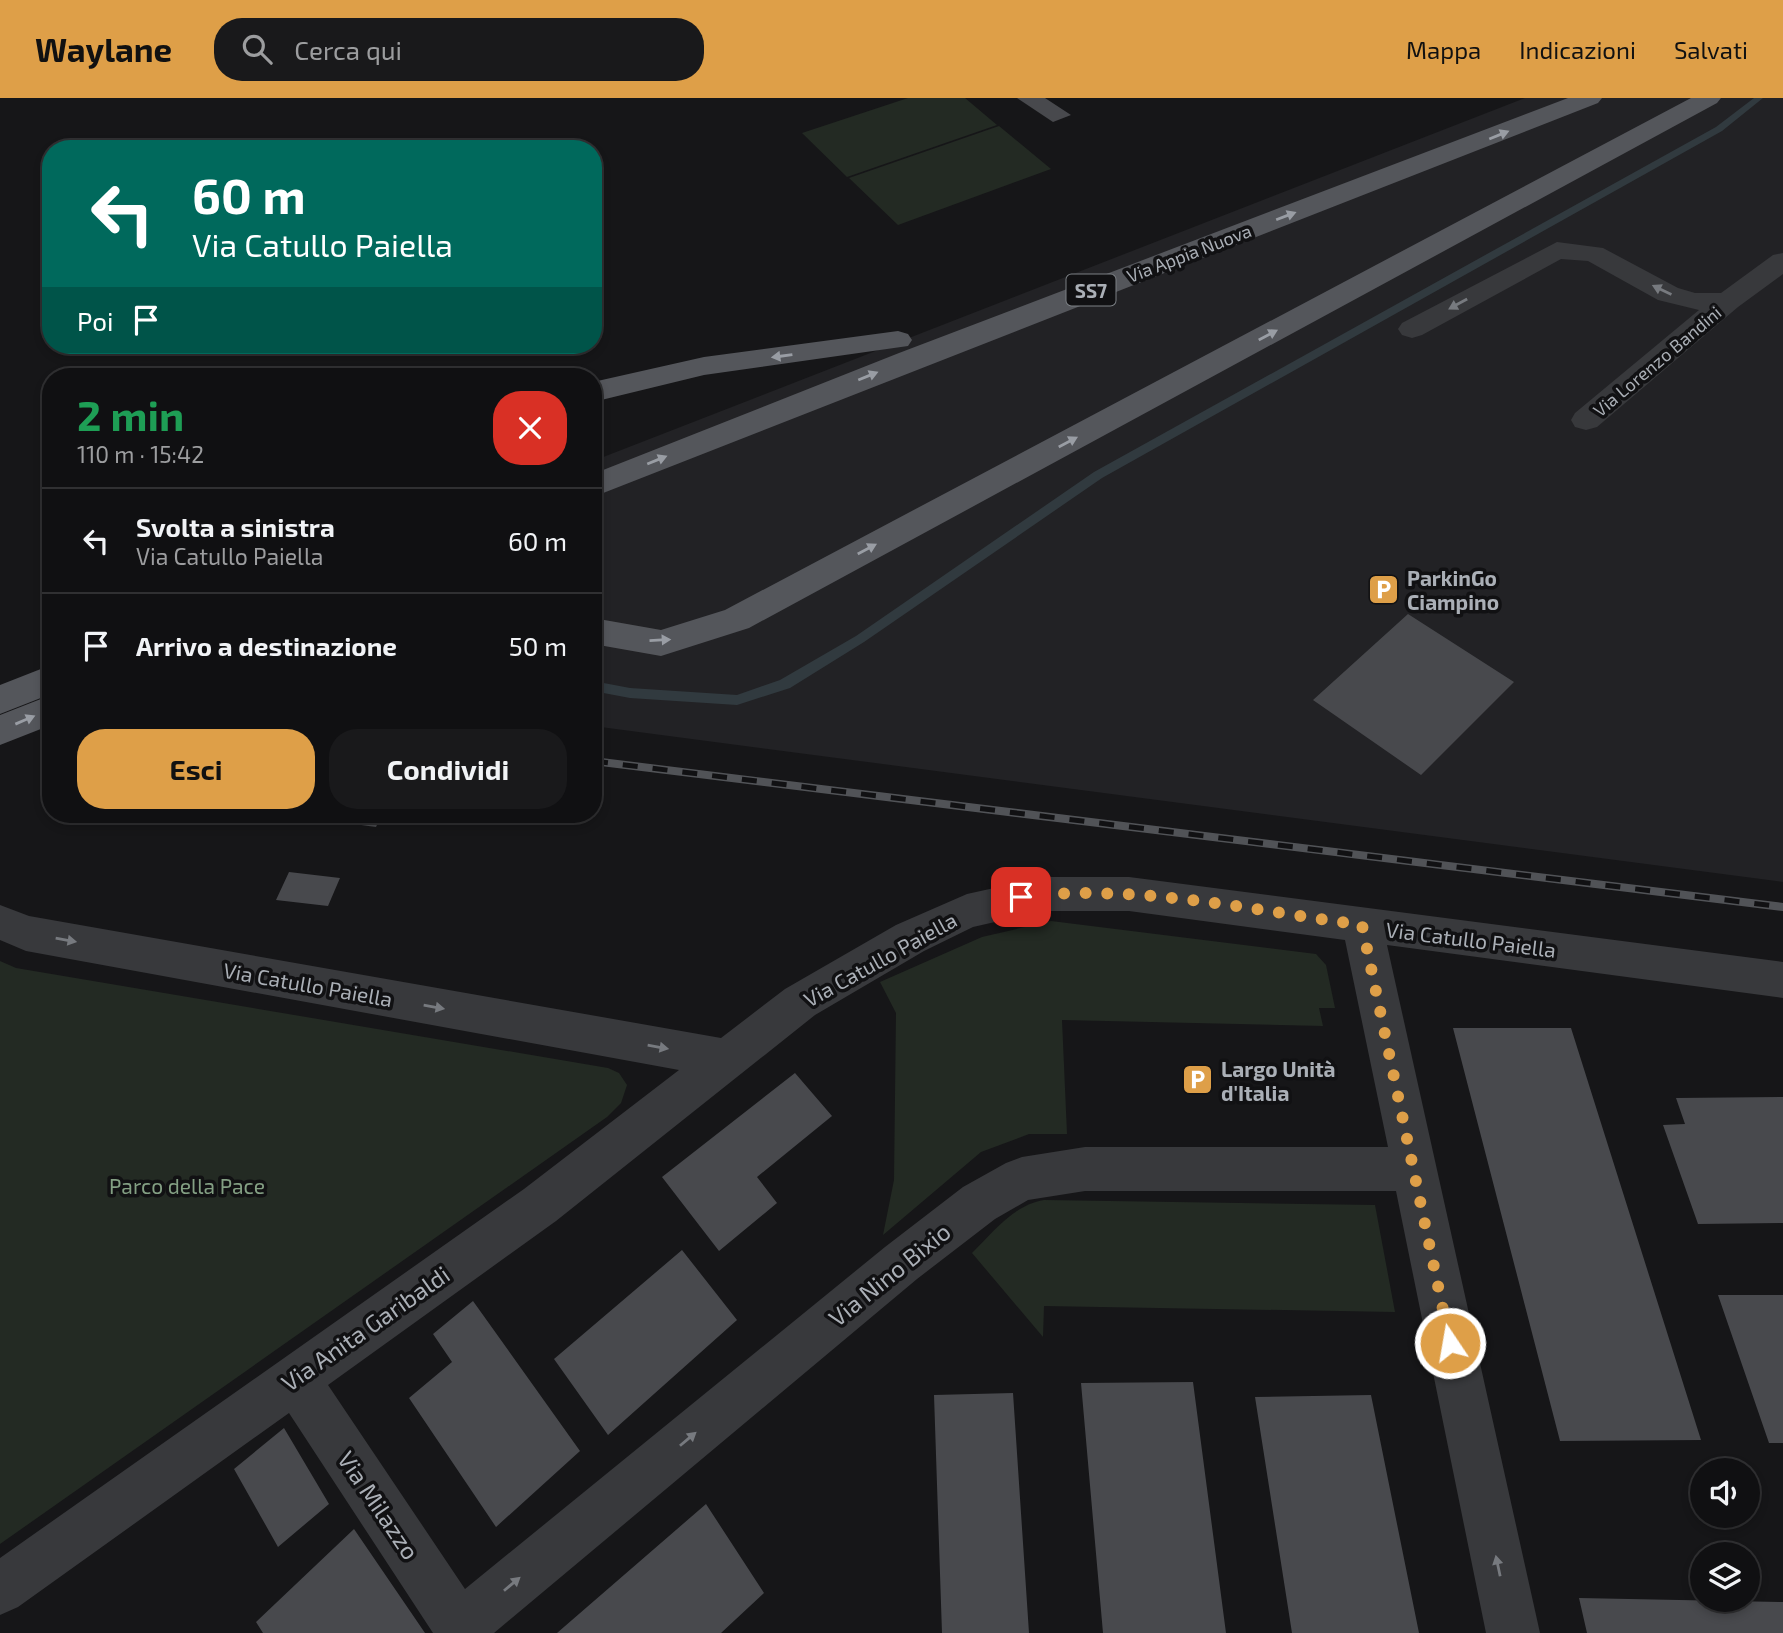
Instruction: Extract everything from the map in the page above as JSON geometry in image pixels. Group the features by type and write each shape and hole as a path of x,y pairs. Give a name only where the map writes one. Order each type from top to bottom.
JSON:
{"main road":[{"name":"Via Appia Nuova","path":"602,457 1525,98"},
{"name":"Via Appia Nuova","path":"602,482 909,360 1590,98"},
{"path":"602,633 661,643 737,619 1709,98"},
{"path":"602,390 704,366 898,340"},
{"path":"0,700 42,683"},
{"path":"0,731 42,713"}],"street":[{"name":"Via Lorenzo Bandini","path":"1412,329 1557,250 1594,254 1668,294 1693,302 1728,301"},
{"name":"Via Lorenzo Bandini","path":"1586,421 1728,301 1783,261"},
{"name":"Via Catullo Paiella","path":"0,922 26,933 725,1059 800,1002 909,938 967,911 1021,897 1084,892 1129,894 1783,980"},
{"path":"1362,925 1513,1633"},
{"name":"Via Anita Garibaldi","path":"0,1589 540,1205 725,1059"},
{"name":"Via Nino Bixio","path":"462,1630 901,1263 999,1190 1042,1174 1085,1169 1412,1169"},
{"name":"Via Milazzo","path":"294,1378 462,1630"}],"shaded area":[{"path":"1525,98 1783,98 1783,882 602,727 602,457"}],"green space":[{"path":"908,98 965,98 997,125 847,177 802,133"},
{"path":"999,126 1051,169 898,225 849,178"},
{"path":"1051,921 1316,954 1326,965 1335,1008 1319,1008 1323,1026 1062,1020 1067,1134 1029,1134 981,1152 883,1235 894,1180 896,1013 880,982 982,937"},
{"name":"Parco della Pace","path":"0,961 16,968 608,1068 619,1073 627,1085 621,1103 607,1117 0,1544"},
{"path":"1044,1200 1375,1205 1395,1312 1044,1306 1043,1337 972,1253 1013,1214"}],"building":[{"path":"1017,98 1045,98 1071,115 1053,122"},
{"path":"1408,614 1514,682 1421,775 1313,700"},
{"path":"346,823 378,823 376,827"},
{"path":"289,872 340,878 328,906 276,900"},
{"path":"1453,1028 1571,1028 1701,1440 1560,1441"},
{"path":"795,1073 832,1116 757,1177 777,1203 719,1251 662,1177"},
{"path":"1783,1097 1783,1223 1698,1224 1663,1125 1685,1124 1676,1098"},
{"path":"682,1250 737,1320 608,1435 554,1359"},
{"path":"1718,1295 1783,1295 1783,1443 1769,1443"},
{"path":"473,1301 580,1451 496,1527 409,1398 452,1362 433,1334"},
{"path":"1193,1382 1226,1633 1103,1633 1081,1383"},
{"path":"1013,1393 1029,1633 942,1633 934,1395"},
{"path":"1371,1395 1419,1633 1292,1633 1255,1397"},
{"path":"284,1428 329,1504 278,1547 234,1469"},
{"path":"706,1504 764,1593 721,1633 557,1633"},
{"path":"354,1529 425,1633 263,1633 256,1622"},
{"path":"1579,1598 1690,1600 1690,1612 1760,1612 1760,1602 1783,1602 1783,1633 1587,1633"}],"waterway":[{"path":"602,688 630,693 737,700 785,684 860,639 1098,475 1719,129 1759,98"}],"railway":[{"path":"602,762 1783,907"}],"place":[{"name":"ParkinGo Ciampino","path":"1384,589"},
{"name":"Largo Unità d'Italia","path":"1198,1080"}],"route":[{"path":"1021,897 1084,892 1129,894 1362,925 1450,1343"}]}
